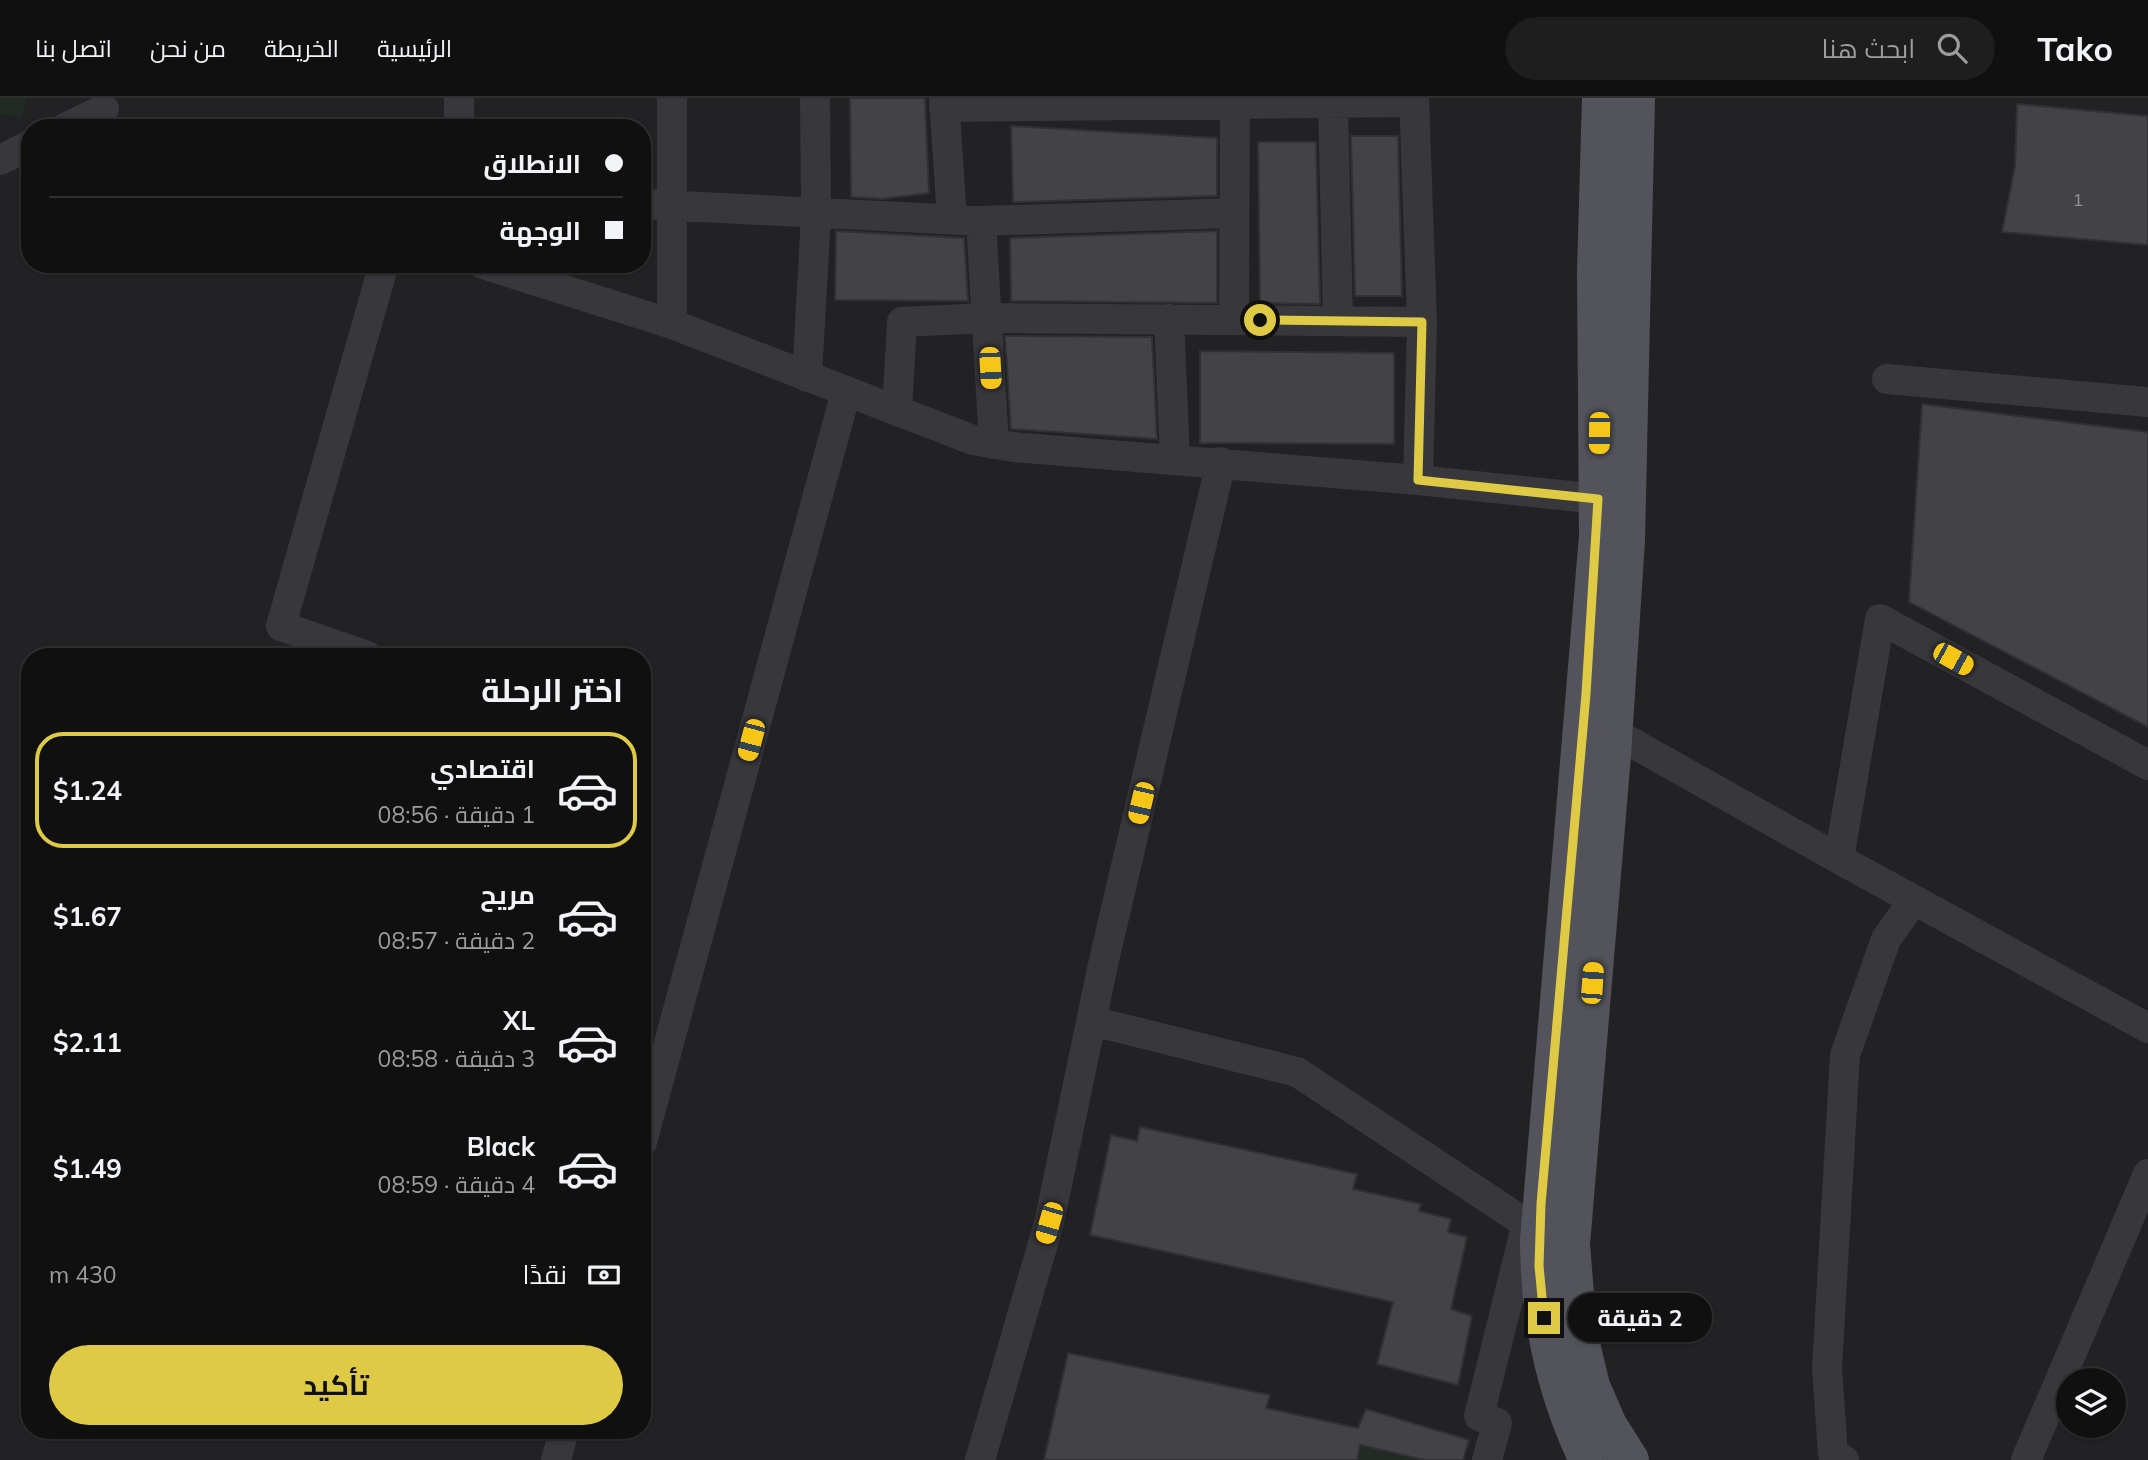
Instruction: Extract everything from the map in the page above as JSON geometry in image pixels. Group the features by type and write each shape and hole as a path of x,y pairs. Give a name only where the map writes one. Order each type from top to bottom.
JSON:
{"main road":[{"path":"1601,98 1615,242 1626,540 1571,1244 1571,1273 1578,1332 1591,1386 1608,1425 1630,1460"},
{"path":"1588,1460 1556,1378 1533,1227 1589,655 1615,242 1636,98"}],"street":[{"path":"459,98 460,119"},
{"path":"672,98 673,324"},
{"path":"807,377 816,215 816,98"},
{"path":"994,444 987,318 944,103 1234,101 1334,104 1414,100 1422,322 1418,480"},
{"path":"1234,101 1234,320"},
{"path":"1334,104 1338,321"},
{"path":"87,119 106,111"},
{"path":"0,160 21,150"},
{"path":"651,205 816,215 967,220 1234,213"},
{"path":"344,648 281,626 381,273"},
{"path":"512,273 673,324 973,440 1598,499"},
{"path":"897,411 902,322 987,318 1422,322"},
{"path":"1169,319 1174,458"},
{"path":"1887,380 2148,402"},
{"path":"651,1109 846,392"},
{"path":"980,1460 1049,1223 1092,1021 1222,462"},
{"path":"1839,859 1880,619 2148,765"},
{"path":"1613,732 1913,901 2148,1028"},
{"path":"1844,1460 1833,1454 1827,1368 1845,1055 1886,939 1913,901"},
{"path":"1092,1021 1297,1072 1533,1227 1479,1416 1497,1423 1487,1460"},
{"path":"2026,1460 2148,1174"},
{"path":"556,1460 562,1439"}],"shaded area":[{"path":"0,98 28,98 22,117 0,114"},
{"path":"28,98 2148,98 2148,1460 0,1460 0,114 22,116"},
{"path":"1360,1445 1424,1460 1357,1460"}],"building":[{"path":"850,98 925,98 929,193 882,199 851,197"},
{"path":"2017,104 2148,116 2148,245 2002,232 2015,166"},
{"path":"1011,126 1217,138 1217,196 1013,202"},
{"path":"1351,136 1398,136 1402,296 1355,296"},
{"path":"1258,142 1316,142 1320,304 1260,303"},
{"path":"836,231 964,238 968,301 835,300"},
{"path":"1217,231 1217,303 1011,301 1010,238"},
{"path":"1005,336 1152,337 1157,439 1011,429"},
{"path":"1200,351 1394,353 1394,444 1200,443"},
{"path":"1922,404 2148,432 2148,727 1909,602"},
{"path":"1140,1127 1357,1174 1353,1189 1421,1204 1419,1211 1451,1219 1448,1232 1467,1237 1451,1309 1472,1316 1458,1385 1377,1364 1393,1302 1090,1235 1111,1135 1137,1141"},
{"path":"1068,1353 1270,1395 1266,1408 1358,1428 1366,1409 1469,1440 1463,1460 1424,1460 1360,1445 1357,1460 1044,1460"}],"route":[{"path":"1260,320 1422,322 1418,480 1598,499 1598,536 1586,694 1541,1204 1539,1266 1544,1318"}]}
